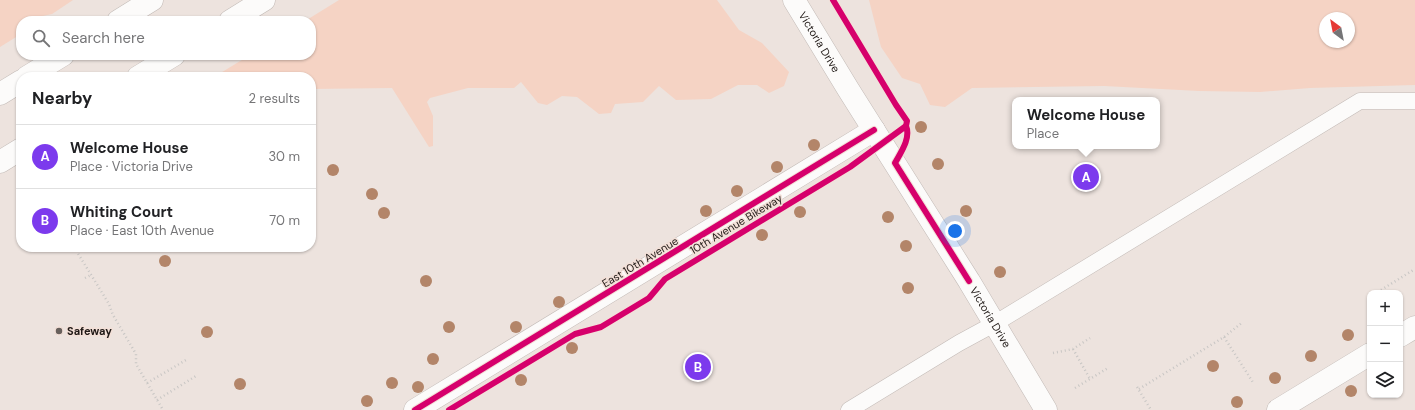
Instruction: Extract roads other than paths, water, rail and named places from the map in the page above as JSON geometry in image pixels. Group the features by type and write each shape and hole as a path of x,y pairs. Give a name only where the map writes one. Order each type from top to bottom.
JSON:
{"street":[{"path":"126,16 152,0"},
{"path":"238,16 264,0"},
{"name":"Victoria Drive","path":"794,0 848,90 969,281 1046,410"},
{"path":"35,72 55,60"},
{"path":"146,72 166,60"},
{"path":"0,94 16,84"},
{"name":"East 10th Avenue","path":"415,410 874,130"},
{"path":"0,162 16,152"},
{"path":"1403,334 1415,327"},
{"path":"1284,409 1367,356"}],"lane":[{"path":"849,410 959,343 994,324 1360,101 1415,101"}],"place":[{"name":"Welcome House","path":"1086,177"},
{"name":"Safeway","path":"59,331"},
{"name":"Whiting Court","path":"698,367"}]}
